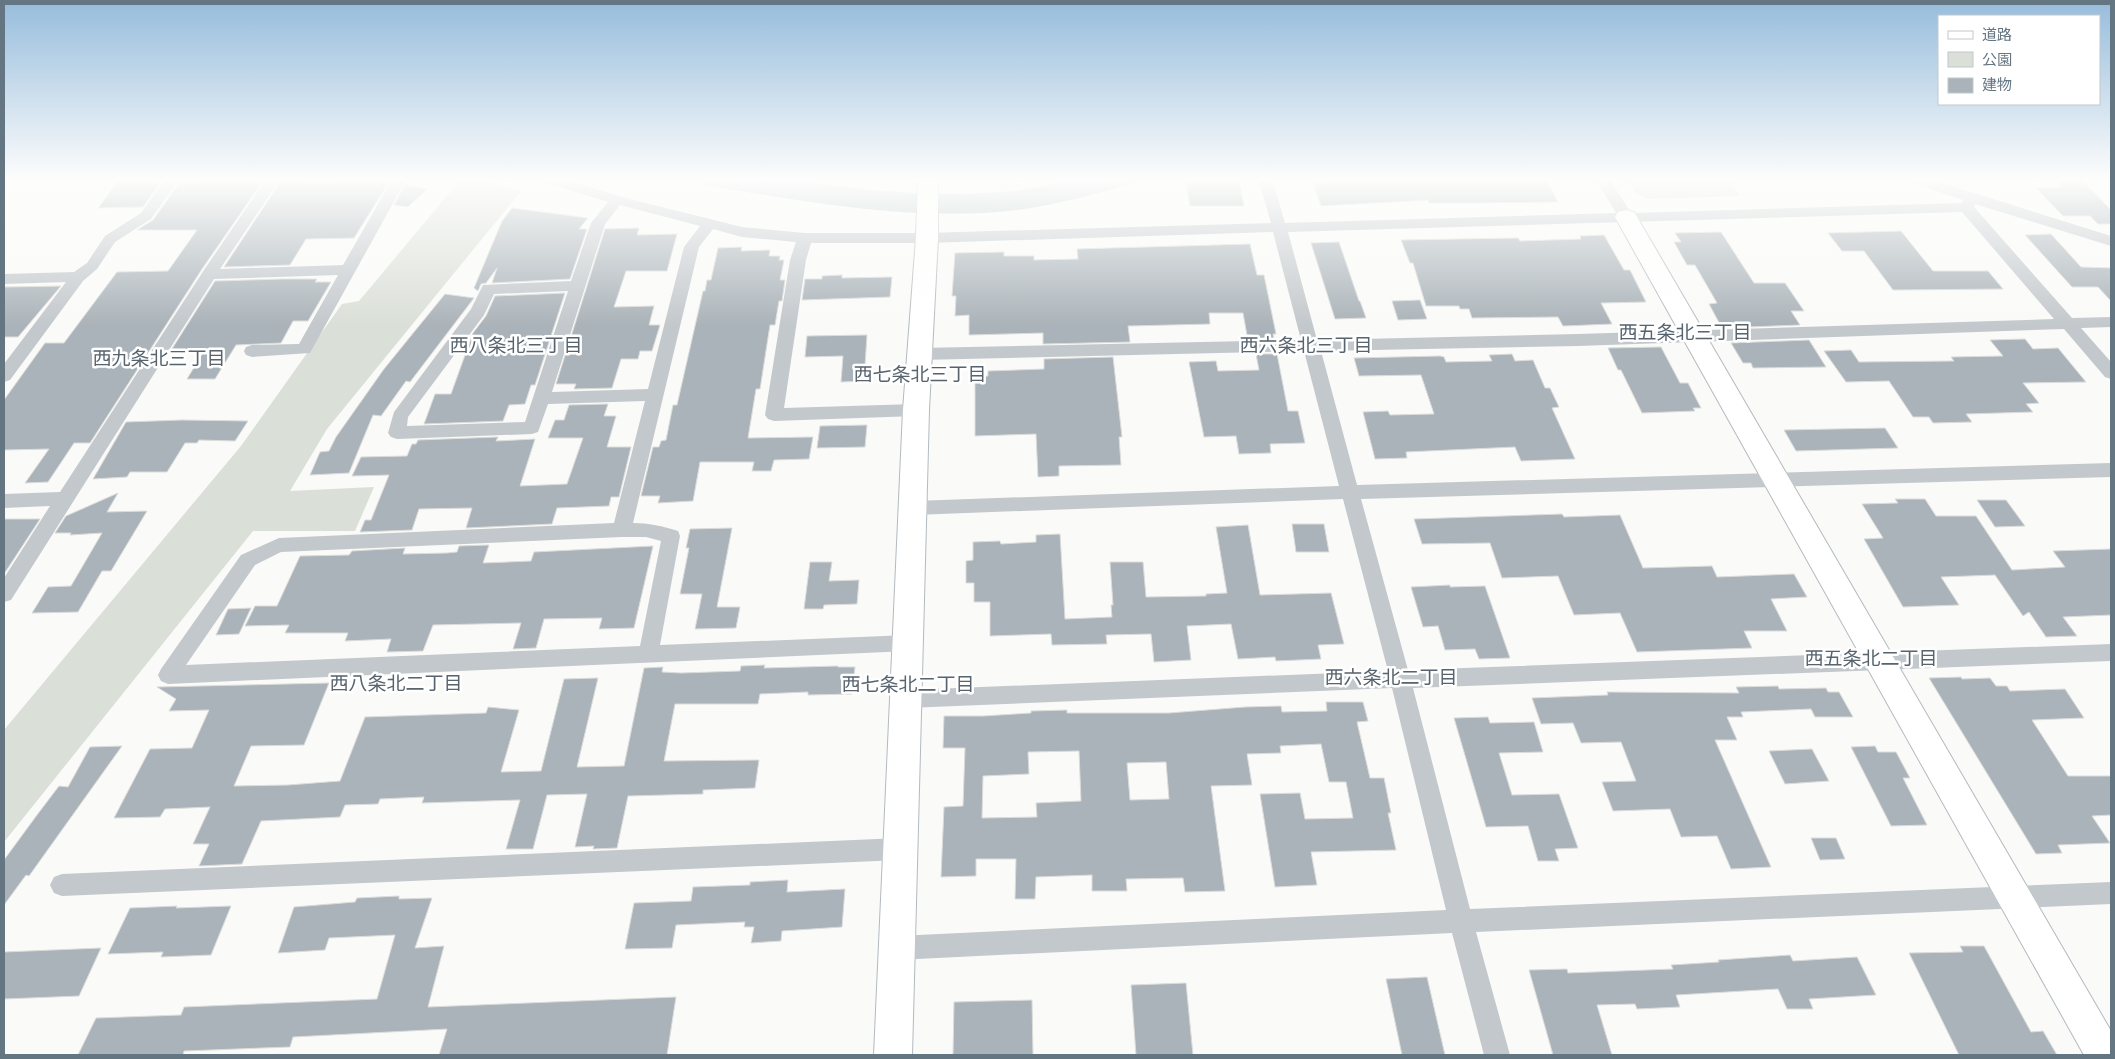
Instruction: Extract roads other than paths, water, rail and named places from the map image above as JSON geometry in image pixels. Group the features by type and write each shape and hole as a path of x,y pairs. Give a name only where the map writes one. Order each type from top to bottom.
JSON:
{"street":[{"path":"4,376 78,277 92,266 110,239 128,227"},
{"path":"4,594 241,227"},
{"path":"252,351 304,350 373,227"},
{"path":"578,286 489,289 478,311 400,416 397,433 532,428 542,398 578,286 597,227"},
{"path":"622,530 692,247 707,227"},
{"path":"724,227 742,232 805,238 844,227"},
{"path":"893,1055 916,410 926,227"},
{"path":"1279,227 1400,678 1497,1055"},
{"path":"1632,227 1696,336 1879,662 2104,1055"},
{"path":"1990,227 2067,323 2111,373"},
{"path":"2062,227 2111,241"},
{"path":"805,238 798,260 774,414 916,410"},
{"path":"209,274 349,270"},
{"path":"4,279 78,277"},
{"path":"920,354 1311,347 2111,322"},
{"path":"542,398 656,395"},
{"path":"914,508 1350,492 2111,470"},
{"path":"4,501 64,499"},
{"path":"648,655 671,536 646,530 622,530 279,545 248,560 168,674 648,655 909,643"},
{"path":"907,700 1400,678 1879,662 2111,652"},
{"path":"62,885 900,849"},
{"path":"897,948 2111,893"}],"district":[{"name":"西五条北三丁目","path":"1685,332"},
{"name":"西八条北三丁目","path":"516,345"},
{"name":"西六条北三丁目","path":"1306,345"},
{"name":"西九条北三丁目","path":"159,358"},
{"name":"西七条北三丁目","path":"920,374"},
{"name":"西五条北二丁目","path":"1871,658"},
{"name":"西六条北二丁目","path":"1391,677"},
{"name":"西八条北二丁目","path":"396,683"},
{"name":"西七条北二丁目","path":"908,684"}]}
